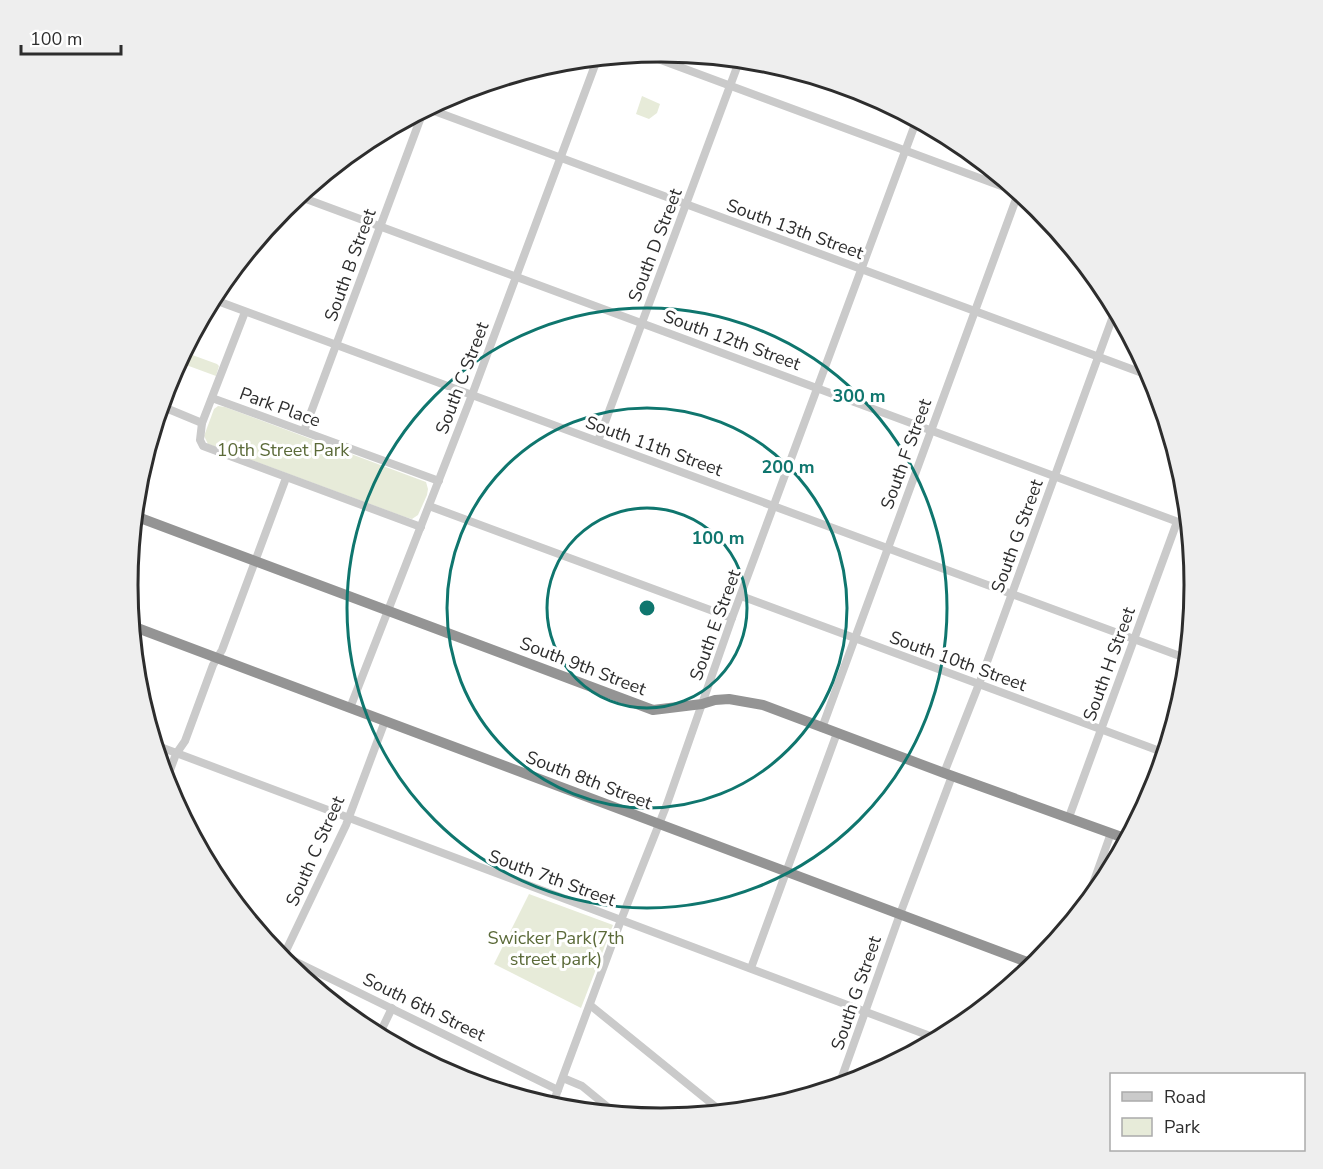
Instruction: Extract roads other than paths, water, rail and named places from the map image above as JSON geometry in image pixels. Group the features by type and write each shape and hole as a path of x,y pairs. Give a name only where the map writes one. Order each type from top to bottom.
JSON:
{"highway":[{"name":"South 9th Street","path":"143,519 653,710 729,699 763,705 948,775 1120,836"},
{"name":"South 8th Street","path":"141,629 1024,961"}],"street":[{"path":"666,62 997,184"},
{"name":"South C Street","path":"350,708 472,395 595,66"},
{"name":"South D Street","path":"598,441 737,67"},
{"name":"South 13th Street","path":"435,113 1140,372"},
{"name":"South B Street","path":"304,431 421,120"},
{"name":"South E Street","path":"556,1096 691,738 732,618 914,127"},
{"name":"South 12th Street","path":"308,200 1181,523"},
{"name":"South F Street","path":"822,728 930,430 1016,201"},
{"name":"South 11th Street","path":"222,303 1179,656"},
{"name":"Park Place","path":"202,423 245,312"},
{"name":"South G Street","path":"843,1075 979,684 1112,319"},
{"name":"Park Place","path":"212,398 439,481"},
{"path":"169,409 202,423 200,440 202,446 421,527"},
{"path":"171,767 176,754 185,741 222,650 286,478"},
{"path":"429,506 732,618"},
{"name":"South H Street","path":"1069,817 1177,522"},
{"name":"South 10th Street","path":"741,596 1158,750"},
{"name":"South C Street","path":"285,947 349,819 385,721"},
{"path":"751,968 837,733"},
{"name":"South 7th Street","path":"165,749 927,1035"},
{"path":"1097,873 1112,833"},
{"name":"South 6th Street","path":"307,968 558,1090"},
{"path":"590,1005 713,1105"},
{"path":"383,1027 392,1008"},
{"path":"562,1078 582,1086 604,1104"}],"park label":[{"name":"10th Street Park","path":"283,450"},
{"name":"Swicker Park(7th street park)","path":"556,948"}]}
